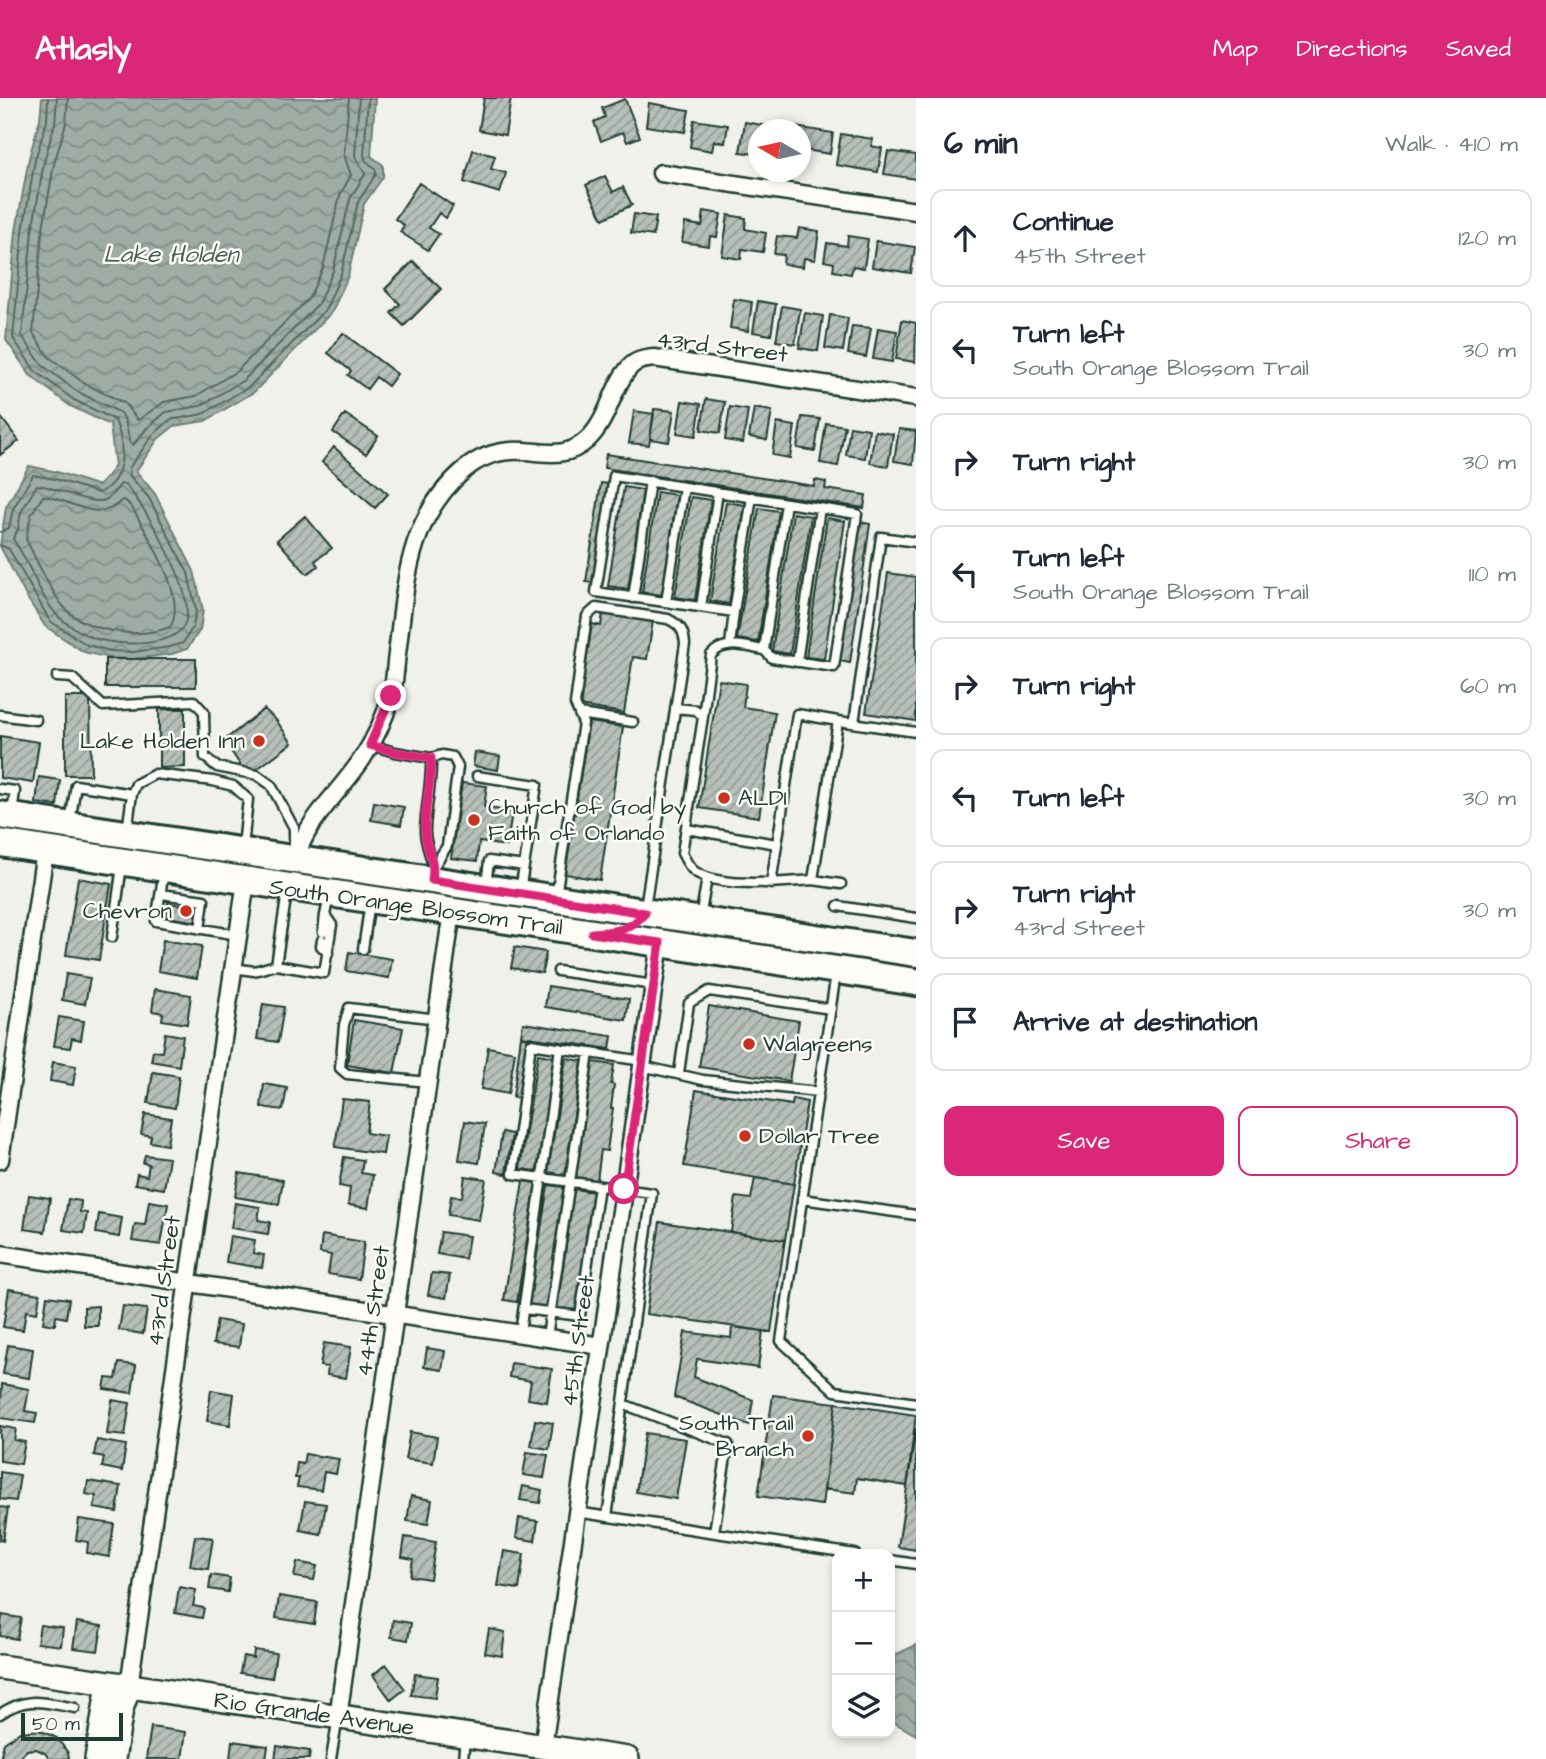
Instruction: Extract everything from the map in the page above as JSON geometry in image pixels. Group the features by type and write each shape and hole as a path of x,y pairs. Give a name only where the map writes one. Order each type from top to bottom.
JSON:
{"main road":[{"name":"South Orange Blossom Trail","path":"6,816 295,860 433,873 485,888 520,894 916,952"},
{"name":"South Orange Blossom Trail","path":"0,843 122,862 162,881 246,881 288,888 328,904 370,900 916,982"},
{"path":"592,933 619,931 635,925 645,913"},
{"path":"660,943 684,934 746,927"}],"street":[{"path":"661,173 916,211"},
{"name":"43rd Street","path":"295,860 311,822 362,759 391,696 408,566 417,533 439,496 479,458 512,451 547,455 570,452 588,440 606,415 630,366 640,360 654,358 916,398"},
{"path":"0,1160 8,1046 45,851"},
{"name":"43rd Street","path":"119,1685 187,1283 246,881"},
{"name":"44th Street","path":"338,1717 452,911"},
{"name":"45th Street","path":"543,1747 660,943"},
{"path":"0,1254 601,1346"},
{"name":"Rio Grande Avenue","path":"0,1667 627,1759"},
{"path":"97,1759 119,1685"},
{"path":"113,1759 121,1709 119,1685"}],"lane":[{"path":"734,612 596,593 614,476 857,514 834,667 772,658 764,650 730,645 718,648 711,655 682,853 693,870 707,878 771,884 813,880 841,884"},
{"path":"633,598 650,481"},
{"path":"666,602 684,487"},
{"path":"701,607 718,492"},
{"path":"730,645 752,497"},
{"path":"764,650 786,503"},
{"path":"797,662 820,508"},
{"path":"854,723 881,537 916,542"},
{"path":"556,899 583,723 575,704 587,616 596,608 668,619 679,624 684,633 685,644 645,913"},
{"path":"57,677 72,678 103,706 194,701 204,712 205,757 217,767 257,775 271,785 294,828 295,860"},
{"path":"676,708 696,710 703,717"},
{"path":"579,714 633,722"},
{"path":"0,715 36,720"},
{"path":"771,884 797,715 916,732"},
{"path":"813,880 838,721"},
{"path":"370,745 431,758 442,755 453,757 457,767 447,846 433,873"},
{"path":"431,758 432,777 425,832 433,873"},
{"path":"126,834 132,793 136,784 155,774 212,781 233,786 248,799 242,851"},
{"path":"477,776 537,785 520,894"},
{"path":"70,826 76,785 132,793"},
{"path":"0,789 16,791 6,816"},
{"path":"686,829 777,844"},
{"path":"485,888 489,861 524,866"},
{"path":"113,937 122,862"},
{"path":"700,921 707,878"},
{"path":"162,881 180,901 204,900 200,929"},
{"path":"162,881 156,922 188,924 200,929 238,935"},
{"path":"276,965 288,888"},
{"path":"363,949 370,900"},
{"path":"328,904 321,946 328,953"},
{"path":"233,968 254,971 276,965 324,973 332,925 328,904"},
{"path":"838,906 916,918"},
{"path":"837,970 781,1341 835,1391 916,1403"},
{"path":"558,971 654,985"},
{"path":"679,1073 689,1003 709,991 831,1009"},
{"path":"428,1082 346,1074 340,1068 344,1025 349,1008 437,1019"},
{"path":"607,1517 652,1193 513,1174 531,1044 642,1063 702,1080 818,1092"},
{"path":"520,1333 560,1048"},
{"path":"547,1337 589,1053"},
{"path":"524,1309 580,1316 599,1186"},
{"path":"802,1199 916,1215"},
{"path":"622,1404 727,1444 714,1532"},
{"path":"576,1512 832,1550"},
{"path":"895,1561 916,1564"},
{"path":"0,1714 10,1707 31,1701 75,1708"},
{"path":"331,1759 338,1717"},
{"path":"463,1759 466,1736"}],"water":[{"name":"Lake Holden","path":"42,98 375,98 371,156 383,165 383,177 364,204 348,276 332,312 254,392 205,421 174,426 158,439 136,471 155,494 194,571 203,610 200,630 187,649 172,654 133,659 110,658 84,652 45,626 0,546 6,507 29,466 99,486 115,466 110,425 70,406 30,375 6,340 16,231"},
{"path":"916,1645 916,1735 895,1723 897,1654"}],"building":[{"path":"484,98 511,98 505,135 479,130"},
{"path":"625,99 640,137 627,142 623,132 601,141 594,122 605,117 602,108"},
{"path":"649,103 689,110 685,132 646,126"},
{"path":"694,120 728,125 725,143 714,141 712,151 690,147"},
{"path":"745,122 748,123 748,153 740,152"},
{"path":"811,130 833,133 830,154 811,151"},
{"path":"841,134 873,139 871,146 882,148 878,172 836,165"},
{"path":"473,150 495,156 491,169 506,173 500,193 464,182"},
{"path":"888,151 916,155 916,179 884,174"},
{"path":"605,176 613,192 623,187 632,205 603,219 586,185"},
{"path":"419,183 453,206 446,218 439,213 429,228 439,234 428,250 400,232 404,225 395,219"},
{"path":"704,211 721,214 717,237 710,236 709,246 682,242 685,223 702,226"},
{"path":"634,214 656,217 653,236 631,233"},
{"path":"728,215 746,218 745,229 766,233 763,252 742,249 741,259 722,256"},
{"path":"799,228 819,231 815,260 804,258 803,267 783,264 784,255 774,254 777,236 797,238"},
{"path":"848,236 868,239 864,268 853,266 851,274 833,271 834,263 824,261 827,243 847,246"},
{"path":"876,241 915,247 911,273 872,267"},
{"path":"413,261 441,289 404,326 391,313 400,304 385,289"},
{"path":"734,299 752,302 748,331 730,328"},
{"path":"758,301 776,304 771,335 753,332"},
{"path":"782,306 800,309 795,344 776,341"},
{"path":"805,313 823,316 818,351 799,348"},
{"path":"830,315 848,318 843,351 825,348"},
{"path":"902,320 916,323 915,362 896,359"},
{"path":"852,326 871,328 866,357 848,354"},
{"path":"878,328 897,331 892,362 873,359"},
{"path":"343,333 397,374 388,386 376,377 367,389 348,375 351,371 328,353"},
{"path":"706,399 725,402 720,433 701,430"},
{"path":"682,401 701,404 696,436 677,433"},
{"path":"730,407 748,410 743,443 725,440"},
{"path":"754,408 772,411 767,440 749,437"},
{"path":"654,409 674,411 669,442 650,439"},
{"path":"634,411 654,414 649,445 629,443"},
{"path":"345,414 378,436 366,454 333,432"},
{"path":"0,416 19,441 0,455"},
{"path":"802,417 820,419 815,451 797,448"},
{"path":"777,423 795,426 790,458 772,455"},
{"path":"826,423 845,426 838,466 820,463"},
{"path":"850,426 869,429 865,458 846,455"},
{"path":"899,429 916,431 913,464 894,461"},
{"path":"875,431 893,434 888,466 870,463"},
{"path":"334,447 388,494 375,508 322,462"},
{"path":"606,454 814,486 815,480 826,482 825,489 866,495 864,508 604,468"},
{"path":"601,483 609,484 594,583 586,582"},
{"path":"624,487 643,490 628,589 608,586"},
{"path":"657,492 677,495 662,595 642,592"},
{"path":"691,497 711,500 695,600 675,597"},
{"path":"726,502 745,505 729,604 710,601"},
{"path":"759,508 779,511 758,642 737,639"},
{"path":"793,513 811,516 790,654 772,651"},
{"path":"305,516 332,548 315,561 318,566 307,574 277,540"},
{"path":"827,518 845,521 824,659 806,657"},
{"path":"860,522 870,524 850,663 840,661"},
{"path":"888,573 916,577 916,721 866,713"},
{"path":"603,613 653,621 647,659 633,657 624,713 579,706 592,624 601,626"},
{"path":"105,659 196,659 196,687 105,687"},
{"path":"719,680 746,684 743,707 775,712 759,817 699,808"},
{"path":"65,697 90,697 91,775 65,775"},
{"path":"159,709 185,709 185,767 159,768"},
{"name":"Lake Holden Inn","path":"264,709 276,720 292,743 253,772 248,767 243,769 226,739"},
{"path":"589,722 623,727 600,880 565,874"},
{"path":"0,736 39,742 33,783 0,778"},
{"path":"475,752 500,756 498,770 473,766"},
{"path":"39,777 60,780 57,806 36,803"},
{"path":"462,783 487,786 484,807 512,812 507,846 479,842 477,861 451,858"},
{"path":"374,802 404,807 401,825 371,820"},
{"path":"78,878 111,884 99,960 66,955"},
{"path":"168,903 201,908 199,922 166,917"},
{"path":"163,940 202,946 197,978 158,971"},
{"path":"515,947 546,952 542,973 511,968"},
{"path":"349,952 392,959 389,978 346,971"},
{"path":"66,974 90,978 85,1004 62,1000"},
{"path":"548,986 629,999 626,1020 545,1007"},
{"path":"155,989 191,995 187,1024 162,1020 163,1013 152,1011"},
{"path":"263,1004 284,1007 278,1042 257,1039"},
{"name":"Walgreens","path":"709,1006 799,1021 789,1081 699,1067"},
{"path":"59,1017 84,1021 81,1040 72,1038 70,1048 54,1046"},
{"path":"354,1020 403,1028 394,1073 347,1065"},
{"path":"523,1023 612,1036 610,1049 521,1036"},
{"path":"165,1033 183,1036 179,1066 151,1061 153,1051 162,1052"},
{"path":"521,1036 527,1037 519,1098 513,1097"},
{"path":"488,1047 515,1052 508,1094 481,1089"},
{"path":"538,1054 555,1057 537,1171 520,1169"},
{"path":"566,1058 582,1061 565,1175 548,1172"},
{"path":"53,1062 76,1066 73,1085 50,1081"},
{"path":"593,1062 614,1065 611,1084 614,1085 613,1108 607,1151 601,1150 597,1180 576,1177"},
{"path":"153,1072 179,1076 175,1108 148,1103"},
{"path":"264,1084 287,1088 283,1110 261,1107"},
{"name":"Dollar Tree","path":"696,1090 792,1105 793,1099 807,1102 794,1184 684,1166"},
{"path":"342,1099 370,1102 366,1133 386,1136 383,1154 335,1147"},
{"path":"145,1114 171,1118 167,1145 150,1142 151,1136 141,1134"},
{"path":"465,1121 485,1124 479,1163 459,1160"},
{"path":"502,1132 512,1134 506,1174 496,1172"},
{"path":"145,1155 169,1158 164,1189 135,1184 137,1174 147,1176 149,1164 143,1163"},
{"path":"344,1157 363,1160 361,1173 373,1175 368,1208 348,1205 350,1188 339,1186"},
{"path":"239,1173 283,1180 279,1204 235,1197"},
{"path":"465,1176 486,1179 479,1220 448,1215 451,1196 462,1197"},
{"path":"755,1178 794,1184 785,1240 731,1232 736,1197 751,1199"},
{"path":"523,1181 536,1183 517,1302 504,1300"},
{"path":"548,1185 564,1187 546,1308 529,1305"},
{"path":"574,1189 594,1192 577,1313 557,1310"},
{"path":"29,1195 50,1198 45,1232 24,1229"},
{"path":"68,1199 81,1201 80,1212 87,1213 84,1233 63,1230"},
{"path":"149,1201 168,1204 161,1245 132,1241 135,1224 145,1225"},
{"path":"235,1203 260,1207 258,1220 270,1222 268,1234 231,1228"},
{"path":"99,1214 122,1218 119,1237 96,1233"},
{"path":"660,1222 785,1240 771,1332 646,1314"},
{"path":"441,1232 469,1236 465,1259 437,1254"},
{"path":"322,1235 364,1242 359,1279 328,1274 331,1255 320,1253"},
{"path":"230,1236 255,1240 253,1253 264,1255 262,1268 226,1262"},
{"path":"432,1273 450,1275 446,1298 428,1295"},
{"path":"9,1289 40,1294 37,1313 26,1311 23,1330 3,1327"},
{"path":"47,1296 69,1299 66,1318 56,1316 55,1325 43,1323"},
{"path":"98,1306 98,1326 84,1326 84,1307"},
{"path":"123,1306 147,1309 143,1334 119,1330"},
{"path":"217,1320 242,1324 239,1347 213,1344"},
{"path":"732,1327 763,1331 758,1368 697,1359 694,1377 753,1400 749,1425 674,1397 685,1332 731,1338"},
{"path":"324,1343 351,1347 346,1378 327,1375 328,1367 320,1366"},
{"path":"8,1345 33,1349 29,1378 3,1374"},
{"path":"427,1348 445,1351 442,1370 424,1367"},
{"path":"119,1363 136,1365 132,1393 104,1389 106,1378 116,1379"},
{"path":"511,1363 552,1369 547,1402 528,1399 531,1381 509,1377"},
{"path":"2,1384 29,1389 25,1411 37,1413 35,1423 0,1418"},
{"path":"211,1390 234,1394 230,1425 207,1421"},
{"path":"773,1395 836,1403 822,1505 758,1496"},
{"path":"112,1400 130,1403 125,1436 107,1434"},
{"path":"836,1403 916,1415 907,1486 857,1478 855,1493 824,1489"},
{"path":"535,1420 553,1423 549,1449 531,1446"},
{"path":"0,1426 16,1429 14,1440 25,1442 21,1464 0,1461"},
{"path":"916,1428 916,1550 898,1547"},
{"path":"410,1432 437,1437 433,1463 405,1459"},
{"path":"645,1433 686,1439 676,1499 636,1492"},
{"path":"97,1440 126,1445 122,1471 102,1467 104,1457 94,1455"},
{"path":"527,1452 548,1455 544,1478 523,1475"},
{"path":"305,1454 339,1459 336,1474 324,1472 321,1490 297,1487 297,1463 303,1464"},
{"path":"0,1472 20,1475 16,1501 0,1499"},
{"path":"88,1481 121,1486 117,1512 94,1508 96,1496 86,1494"},
{"path":"523,1486 542,1490 540,1503 520,1500"},
{"path":"411,1496 432,1500 428,1524 407,1521"},
{"path":"305,1501 326,1504 321,1534 300,1530"},
{"path":"0,1507 8,1508 3,1541 0,1540"},
{"path":"519,1518 538,1521 535,1541 516,1538"},
{"path":"79,1519 114,1524 109,1557 87,1553 88,1542 76,1540"},
{"path":"195,1536 213,1538 208,1569 190,1566"},
{"path":"405,1537 436,1542 430,1579 410,1576 413,1559 402,1557"},
{"path":"504,1551 524,1554 519,1589 498,1586"},
{"path":"297,1562 317,1566 314,1580 294,1577"},
{"path":"211,1575 230,1578 228,1592 209,1589"},
{"path":"179,1587 196,1590 193,1606 204,1608 202,1618 175,1613"},
{"path":"279,1596 317,1602 314,1624 276,1618"},
{"path":"2,1615 21,1618 17,1639 0,1636"},
{"path":"393,1620 411,1623 408,1640 391,1637"},
{"path":"77,1622 102,1626 98,1651 73,1648"},
{"path":"40,1625 63,1628 61,1646 37,1643"},
{"path":"489,1629 505,1632 502,1656 485,1653"},
{"path":"254,1650 276,1653 272,1678 240,1673 243,1656 253,1658"},
{"path":"386,1664 405,1689 391,1700 373,1675"},
{"path":"415,1674 438,1677 435,1698 411,1695"},
{"path":"151,1727 186,1732 182,1759 146,1759"},
{"path":"39,1730 57,1738 68,1753 69,1759 49,1759 45,1753 36,1749 27,1750 18,1759 0,1759 4,1743 20,1732"},
{"path":"232,1741 268,1746 266,1759 230,1759"},
{"path":"277,1746 310,1751 309,1759 275,1759"}],"place":[{"name":"Lake Holden Inn","path":"259,741"},
{"name":"ALDI","path":"724,798"},
{"name":"Church of God by Faith of Orlando","path":"474,820"},
{"name":"Chevron","path":"186,911"},
{"name":"Walgreens","path":"749,1044"},
{"name":"Dollar Tree","path":"745,1136"},
{"name":"South Trail Branch","path":"808,1436"}],"route":[{"path":"391,696 370,745 431,758 432,777 425,832 434,866 432,880 645,913 635,925 619,931 592,933 660,943 624,1189"}]}
